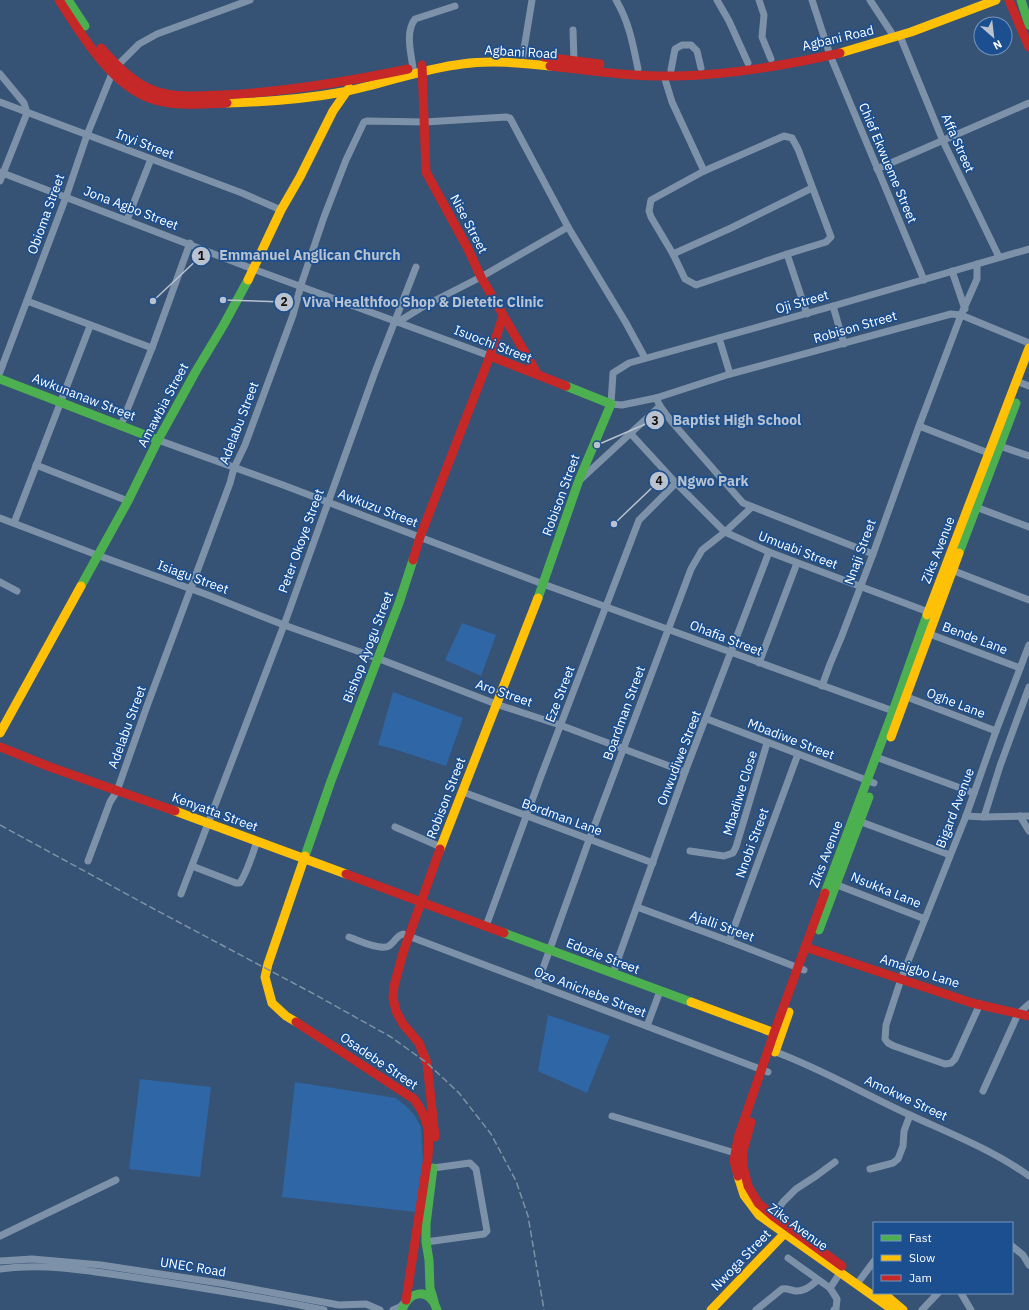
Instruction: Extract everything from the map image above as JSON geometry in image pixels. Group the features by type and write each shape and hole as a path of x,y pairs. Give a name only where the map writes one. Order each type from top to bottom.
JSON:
{"main road":[{"name":"Agbani Road","path":"59,0 90,46 115,68 146,87 166,94 209,96 289,90 459,64 508,62 528,63 638,76 706,75 744,71 829,52 931,19 979,0"},
{"name":"Agbani Road","path":"68,0 115,68 133,89 150,98 167,102 191,104 259,102 349,90 419,69 443,60 474,56 523,55 638,69 671,70 748,63 861,48 954,18 996,0"},
{"path":"1009,0 1029,48"},
{"path":"1020,0 1029,25"},
{"name":"Nise Street","path":"419,69 425,122 426,172 467,247 481,277 538,375"},
{"name":"Amawbia Street","path":"0,733 128,501 158,440 223,326 253,268 280,210 300,177 333,111 349,90 352,81"},
{"name":"Bishop Ayogu Street","path":"267,990 265,977 266,968 304,858 399,602 420,537 490,356 503,316"},
{"name":"Ziks Avenue","path":"1023,384 1029,348"},
{"name":"Isuochi Street","path":"490,356 611,404"},
{"name":"Ziks Avenue","path":"873,1294 858,1281 786,1230 759,1215 744,1195 736,1171 734,1161 735,1153 738,1138 897,712 948,569 996,445 1029,368"},
{"name":"Awkunanaw Street","path":"0,379 158,440"},
{"name":"Robison Street","path":"410,937 441,847 543,584 580,480 611,404"},
{"name":"Ziks Avenue","path":"897,712 907,697 925,632"},
{"name":"Kenyatta Street","path":"0,747 117,791 304,858 422,903"},
{"name":"Edozie Street","path":"422,903 778,1034"},
{"name":"Osadebe Street","path":"410,937 394,986 393,998 399,1019 416,1039 423,1050 427,1062 433,1109 435,1143 426,1224 426,1242 429,1260 430,1288 437,1310"},
{"name":"Amaigbo Lane","path":"808,948 980,1004 1029,1016"},
{"name":"Osadebe Street","path":"267,990 272,1003 286,1016 414,1099 422,1110 426,1119 428,1131 428,1157 410,1288 402,1310"},
{"name":"Ziks Avenue","path":"764,1071 742,1160 748,1186 758,1203 786,1230 840,1273 873,1287"},
{"path":"422,1110 433,1109"},
{"name":"Nwoga Street","path":"711,1310 786,1230"},
{"path":"406,1300 414,1294 425,1294 434,1301"},
{"name":"Ziks Avenue","path":"873,1294 892,1310"},
{"path":"884,1294 903,1310"}],"street":[{"path":"115,68 139,44 157,34 250,0"},
{"path":"523,55 532,0"},
{"path":"616,0 626,19 634,44 638,69"},
{"path":"717,0 729,21 748,63"},
{"path":"758,0 764,15 762,37 771,59"},
{"name":"Chief Ekwueme Street","path":"812,0 829,52 924,280"},
{"path":"870,0 891,32"},
{"path":"419,69 410,40 410,32 415,19 455,6"},
{"path":"573,30 574,61"},
{"name":"Affa Street","path":"900,36 943,141 999,257"},
{"path":"671,70 675,49 682,45 691,45 697,51 701,68"},
{"name":"Obioma Street","path":"0,372 66,197 87,135 115,68"},
{"path":"0,74 24,103 28,113 11,156 1,173 0,181"},
{"path":"664,76 672,102 704,171"},
{"name":"Inyi Street","path":"0,102 242,193 280,210"},
{"path":"877,169 1029,103"},
{"path":"425,122 510,118 568,227 626,323 645,358"},
{"name":"Adelabu Street","path":"88,861 110,802 117,791 146,706 191,589 230,483 234,468 245,445 293,315 301,285 324,217 346,160 364,122 425,122"},
{"path":"784,136 792,138 798,149 812,188 831,237 826,242 696,285 685,279 649,211 651,200 704,171 784,136"},
{"path":"127,220 150,159"},
{"name":"Jona Agbo Street","path":"1,173 253,268"},
{"path":"673,254 731,228 812,188"},
{"path":"397,321 481,277 568,227"},
{"path":"121,425 152,348 190,244"},
{"name":"Oji Street","path":"611,404 613,373 628,363 806,314 1029,249"},
{"path":"787,254 806,314"},
{"name":"Nnaji Street","path":"822,686 873,554 919,426 977,279 977,264"},
{"name":"Peter Okoye Street","path":"181,894 239,739 284,625 328,502 416,267"},
{"name":"Isuochi Street","path":"253,268 490,356"},
{"path":"952,271 963,312 1029,342"},
{"path":"27,301 90,326 152,348"},
{"path":"833,306 844,344"},
{"name":"Robison Street","path":"611,404 622,405 656,398 730,374 844,344 930,319 963,312"},
{"path":"14,523 90,326"},
{"path":"719,338 730,374"},
{"path":"656,398 671,421 743,503 873,554"},
{"path":"580,480 660,406"},
{"path":"919,426 993,455"},
{"name":"Umuabi Street","path":"631,434 676,483 725,532 769,552 932,614"},
{"name":"Awkuzu Street","path":"158,440 283,485 543,584"},
{"path":"996,445 1029,456"},
{"path":"36,465 128,501"},
{"name":"Eze Street","path":"486,926 560,725 639,520 676,483"},
{"path":"973,506 1029,527"},
{"name":"Boardman Street","path":"537,985 589,840 690,569 698,555 705,547 725,532 752,507"},
{"name":"Isiagu Street","path":"0,518 284,625 378,658"},
{"name":"Onwudiwe Street","path":"613,973 685,772 707,719 730,652 769,552"},
{"path":"759,663 797,563"},
{"path":"948,569 1029,600"},
{"path":"0,582 17,591"},
{"name":"Ohafia Street","path":"543,584 897,712"},
{"name":"Bende Lane","path":"925,632 1020,668"},
{"name":"Bigard Avenue","path":"980,1004 955,1059 951,1063 945,1064 894,1046 888,1043 885,1039 886,1025 900,979 966,816 1029,644"},
{"name":"Aro Street","path":"378,658 496,704 560,725 685,772"},
{"path":"984,818 1000,766 1029,687"},
{"name":"Oghe Lane","path":"907,697 996,731"},
{"name":"Mbadiwe Street","path":"707,719 870,782"},
{"name":"Mbadiwe Close","path":"690,851 724,856 733,853 767,743"},
{"name":"Nnobi Street","path":"729,941 798,754"},
{"path":"880,758 974,793"},
{"name":"Bordman Lane","path":"463,792 653,863"},
{"path":"966,816 984,818 1029,816"},
{"path":"1020,816 1029,831"},
{"path":"856,820 950,855"},
{"path":"395,827 441,847"},
{"path":"192,866 236,883 240,883 247,871 257,841"},
{"name":"Nsukka Lane","path":"833,883 925,919"},
{"name":"Ajalli Street","path":"637,907 801,969"},
{"path":"349,937 378,947 386,947 392,944 398,936 403,934 410,937"},
{"name":"Ozo Anichebe Street","path":"410,937 764,1071"},
{"path":"647,1026 660,991"},
{"path":"983,1091 1018,1014 1029,1004"},
{"name":"Amokwe Street","path":"772,1050 816,1069 910,1115 974,1143 1020,1169 1029,1176"},
{"path":"870,1169 892,1163 898,1159 903,1146 904,1132 910,1115"},
{"path":"612,1116 735,1153"},
{"path":"773,1216 796,1188 835,1162"},
{"path":"426,1242 484,1234 487,1230 476,1169 474,1166 470,1163 433,1168"},
{"path":"0,1236 116,1180"},
{"path":"1013,1247 1023,1255 1029,1266"},
{"path":"788,1258 830,1288 837,1296 838,1301 836,1310"},
{"name":"UNEC Road","path":"0,1261 32,1259 101,1265 225,1288 324,1310"},
{"path":"858,1281 873,1262"},
{"name":"UNEC Road","path":"0,1268 39,1266 84,1270 225,1288 339,1305 366,1304 380,1310"},
{"path":"830,1288 840,1273"},
{"path":"756,1310 782,1289 800,1291 805,1290 818,1280"},
{"path":"922,1310 937,1294"},
{"path":"962,1294 971,1310"},
{"path":"393,1310 400,1307 406,1300"}],"shaded area":[{"path":"462,623 496,635 481,676 445,660"},
{"path":"393,692 463,718 446,766 378,745"},
{"path":"548,1015 610,1036 587,1093 538,1071"},
{"path":"140,1079 211,1087 200,1177 129,1169"},
{"path":"295,1082 396,1098 409,1109 421,1127 423,1162 416,1212 282,1197"}],"railway":[{"path":"0,825 314,994 391,1037 427,1063 459,1093 491,1134 516,1181 528,1216 544,1310"}],"traffic: fast":[{"path":"68,0 85,26"},
{"path":"1021,0 1029,25"},
{"path":"81,586 128,501 158,440 248,280"},
{"path":"0,379 158,440"},
{"path":"538,598 579,480 611,404 566,386"},
{"path":"959,553 1016,403"},
{"path":"305,856 331,781 399,603 413,560"},
{"path":"825,893 927,615"},
{"path":"819,930 869,797"},
{"path":"504,933 691,1002"},
{"path":"433,1168 426,1224 426,1242 429,1260 430,1288 434,1301"},
{"path":"402,1310 410,1298 420,1294 430,1298 437,1310"}],"traffic: slow":[{"path":"840,53 911,32 996,0"},
{"path":"227,103 314,97 358,89 432,69 462,64 495,62 550,66"},
{"path":"248,280 281,210 300,177 333,111 349,88"},
{"path":"927,615 1029,348"},
{"path":"891,737 959,553"},
{"path":"0,733 81,586"},
{"path":"440,849 538,598"},
{"path":"175,811 346,874"},
{"path":"296,1022 286,1016 272,1003 265,977 268,964 305,856"},
{"path":"691,1002 780,1035"},
{"path":"775,1052 789,1012"},
{"path":"738,1176 744,1195 759,1215 893,1310"},
{"path":"711,1310 788,1228"},
{"path":"884,1294 903,1310"}],"traffic: jam":[{"path":"59,0 77,28 98,56 109,69 135,91 149,98 168,103 227,103"},
{"path":"1009,0 1029,47"},
{"path":"101,48 119,67 147,88 180,96 246,94 292,89 408,69"},
{"path":"550,66 629,75 677,76 718,74 759,69 840,53"},
{"path":"544,57 600,64"},
{"path":"422,65 426,172 467,247 481,277 538,375"},
{"path":"413,560 420,537 490,356 503,316"},
{"path":"490,356 566,386"},
{"path":"0,747 50,767 175,811"},
{"path":"435,1137 427,1063 419,1043 403,1024 396,1011 393,998 394,986 403,953 440,849"},
{"path":"346,874 504,933"},
{"path":"738,1176 734,1161 738,1138 774,1033 825,893"},
{"path":"805,947 972,1003 1029,1016"},
{"path":"296,1022 414,1099 426,1120 429,1141 428,1157 406,1300"},
{"path":"751,1122 743,1151 743,1166 748,1186 758,1203 773,1216 842,1266"}],"place":[{"name":"Viva Healthfoo Shop & Dietetic Clinic","path":"223,300"},
{"name":"Emmanuel Anglican Church","path":"153,301"},
{"name":"Baptist High School","path":"597,445"},
{"name":"Ngwo Park","path":"614,524"}]}
